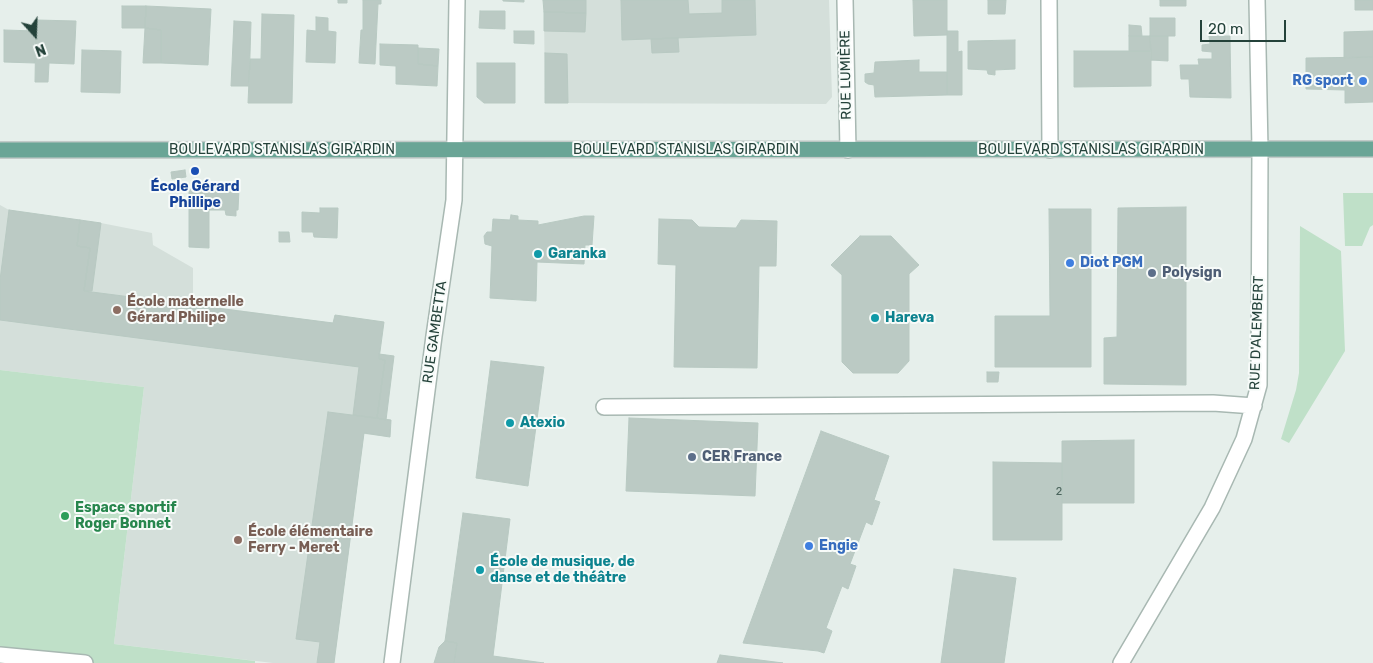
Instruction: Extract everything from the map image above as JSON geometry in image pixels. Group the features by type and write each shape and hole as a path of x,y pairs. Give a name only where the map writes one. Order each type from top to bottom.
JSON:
{"main road":[{"name":"BOULEVARD STANISLAS GIRARDIN","path":"0,150 1373,150"}],"street":[{"name":"RUE GAMBETTA","path":"392,663 434,336 454,200 457,0"},
{"name":"RUE LUMIÈRE","path":"845,0 848,150"},
{"path":"1049,0 1050,150"},
{"name":"RUE D'ALEMBERT","path":"1121,663 1212,508 1244,439 1259,385 1260,150 1256,0"},
{"path":"604,407 1203,403 1254,406"},
{"path":"0,655 85,663"}],"shaded area":[{"path":"586,0 829,0 832,97 826,104 545,103 544,12"},
{"path":"0,205 9,210 101,223 152,233 153,245 193,268 193,304 333,323 335,315 384,322 379,354 394,356 386,419 391,420 390,437 364,434 334,663 273,663 114,644 144,387 0,370"}],"green space":[{"path":"1343,193 1373,193 1373,225 1370,227 1362,246 1345,246"},
{"path":"1300,226 1341,251 1345,351 1289,443 1281,439 1296,390 1299,373"},
{"name":"Espace sportif Roger Bonnet","path":"0,370 144,387 114,644 255,661 255,663 0,663"}],"building":[{"path":"338,0 347,0 347,3 338,3"},
{"path":"363,0 381,0 381,4 378,4 375,64 359,63 361,30 363,30"},
{"path":"524,0 524,2 503,1"},
{"path":"543,0 586,0 586,13 544,12"},
{"path":"621,0 688,0 689,14 722,13 722,0 755,0 756,35 622,40"},
{"path":"913,0 947,0 947,35 914,36"},
{"path":"988,0 1006,0 1005,14 988,14"},
{"path":"1160,0 1186,0 1186,6 1160,6"},
{"path":"1355,0 1373,0 1373,10 1355,10"},
{"path":"122,6 146,6 145,28 122,28"},
{"path":"146,6 211,9 208,65 161,63 161,30 145,28"},
{"path":"480,11 505,11 505,29 479,28"},
{"path":"544,12 586,13 585,32 544,31"},
{"path":"262,14 294,15 292,103 248,103 250,59 261,59"},
{"path":"316,17 328,18 328,31 336,32 335,63 306,62 307,30 316,31"},
{"path":"1150,18 1175,18 1175,36 1150,36"},
{"path":"36,20 76,21 74,64 49,63 48,82 35,82"},
{"path":"234,21 251,22 249,86 231,86"},
{"path":"1129,25 1141,26 1142,36 1129,36"},
{"path":"145,28 161,30 161,63 143,63"},
{"path":"4,30 36,31 35,63 4,62"},
{"path":"514,31 534,31 534,44 514,43"},
{"path":"947,31 958,31 958,52 962,51 962,95 947,95"},
{"path":"1373,31 1373,57 1344,58 1344,32"},
{"path":"1129,36 1150,36 1151,51 1129,51"},
{"path":"1150,36 1168,36 1168,61 1151,60"},
{"path":"1209,36 1230,36 1231,98 1190,97 1189,79 1181,79 1180,65 1199,65 1198,59 1212,59 1212,52 1202,51 1202,45 1210,44"},
{"path":"678,38 679,52 652,53 651,39"},
{"path":"1015,40 1015,69 995,70 995,75 988,74 987,70 968,69 968,41"},
{"path":"380,44 418,45 418,64 438,66 437,86 396,84 396,66 380,65"},
{"path":"418,48 439,49 438,66 418,64"},
{"path":"82,50 121,51 120,93 81,92"},
{"path":"1074,51 1151,51 1151,86 1074,87"},
{"path":"545,53 567,54 568,103 545,103"},
{"path":"1373,57 1373,102 1345,103 1345,90 1306,89 1306,58"},
{"path":"919,60 919,72 947,72 947,95 875,97 874,85 865,82 865,74 874,73 875,62"},
{"path":"477,63 515,63 515,103 484,103 477,97"},
{"path":"185,170 186,177 172,179 171,172"},
{"path":"189,189 239,189 236,216 226,215 225,210 209,210 209,248 189,247"},
{"name":"Polysign","path":"1186,207 1186,385 1104,384 1104,338 1117,337 1118,208"},
{"path":"320,208 338,208 337,238 314,237 313,232 302,232 302,212 320,213"},
{"name":"Diot PGM","path":"1049,209 1091,209 1091,367 995,367 995,316 1050,316"},
{"path":"9,210 80,220 77,246 90,248 84,291 333,323 335,315 384,322 379,359 385,360 377,418 353,415 359,367 0,320 0,280"},
{"name":"Garanka","path":"511,215 518,216 518,220 538,221 538,225 584,216 594,216 592,245 585,245 584,264 537,262 536,301 490,298 492,246 485,244 484,236 487,232 492,232 493,219 510,220"},
{"path":"659,219 692,220 699,227 736,228 741,220 777,221 776,266 759,266 757,368 674,367 676,265 658,264"},
{"path":"80,220 101,223 92,291 84,291 90,248 77,246"},
{"path":"279,232 289,232 290,242 279,242"},
{"name":"Hareva","path":"860,236 891,236 919,265 909,274 909,361 898,373 853,373 842,362 842,275 831,265"},
{"path":"379,354 394,356 386,420 377,418 385,360 379,359"},
{"name":"Atexio","path":"491,361 544,367 528,486 476,478"},
{"path":"987,372 999,372 998,382 987,382"},
{"path":"328,412 391,420 390,437 364,433 334,663 317,663 320,642 296,639"},
{"name":"CER France","path":"629,418 758,423 755,496 626,491"},
{"path":"821,431 889,456 874,500 880,502 872,525 866,522 850,564 856,566 848,589 842,586 826,628 832,631 824,653 743,643"},
{"path":"1134,440 1134,503 1062,503 1062,441"},
{"path":"993,462 1062,463 1062,540 993,540"},
{"name":"École de musique, de danse et de théâtre","path":"463,513 510,519 493,656 544,663 454,663 457,643 445,641"},
{"path":"954,569 1016,578 1004,663 941,663"},
{"path":"445,641 457,643 454,663 434,663 439,647"},
{"path":"720,655 783,663 717,663"}],"place":[{"name":"RG sport","path":"1363,81"},
{"name":"École Gérard Phillipe","path":"195,171"},
{"name":"Garanka","path":"538,254"},
{"name":"Diot PGM","path":"1070,263"},
{"name":"Polysign","path":"1152,273"},
{"name":"École maternelle Gérard Philipe","path":"117,310"},
{"name":"Hareva","path":"875,318"},
{"name":"Atexio","path":"510,423"},
{"name":"CER France","path":"692,457"},
{"name":"Espace sportif Roger Bonnet","path":"65,516"},
{"name":"École élémentaire Ferry - Meret","path":"238,540"},
{"name":"Engie","path":"809,546"},
{"name":"École de musique, de danse et de théâtre","path":"480,570"}]}
